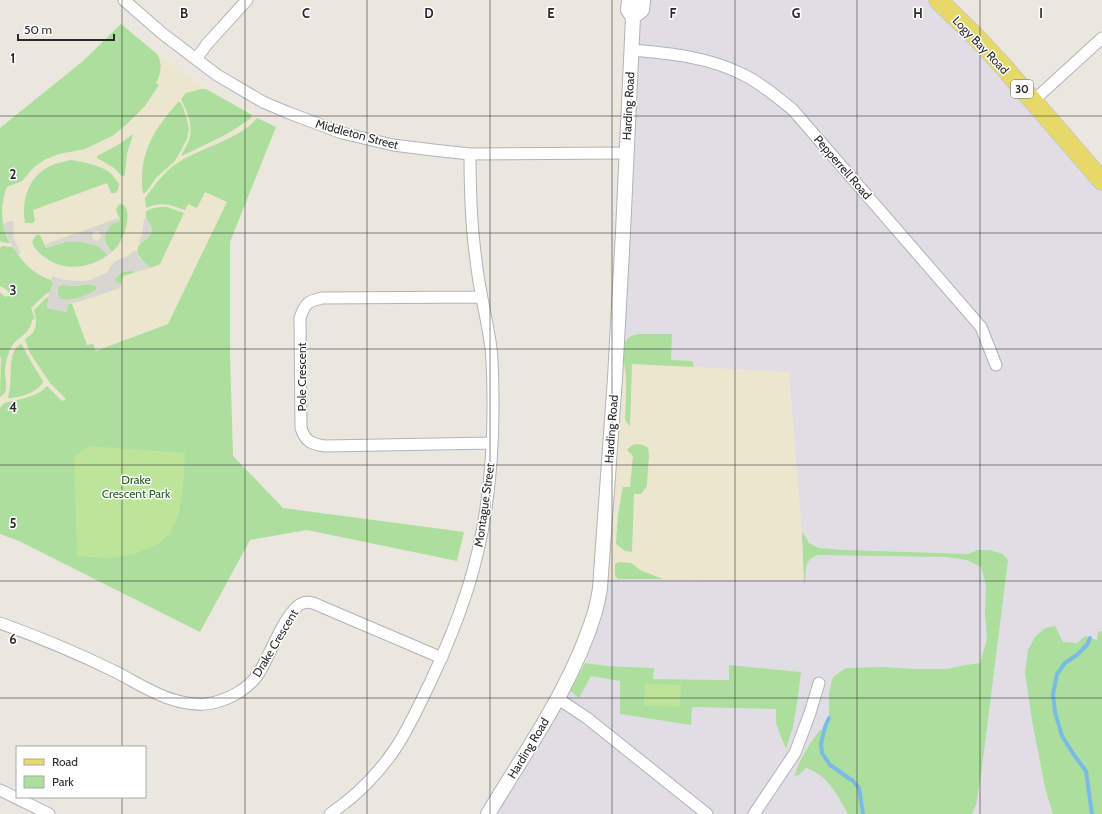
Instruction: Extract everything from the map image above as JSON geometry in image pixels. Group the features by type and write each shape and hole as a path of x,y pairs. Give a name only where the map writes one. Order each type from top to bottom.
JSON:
{"main road":[{"name":"Logy Bay Road","path":"938,0 1002,65 1102,181"}],"street":[{"name":"Middleton Street","path":"124,0 163,34 217,75 263,102 289,114 342,132 393,145 470,154 626,153"},
{"path":"196,59 207,44 247,0"},
{"name":"Harding Road","path":"488,814 539,731 571,673 595,611 600,588 615,378 623,232 633,17 628,10 629,0"},
{"name":"Harding Road","path":"633,17 642,10 643,0"},
{"path":"1033,101 1102,38"},
{"name":"Pepperrell Road","path":"631,50 685,56 720,65 744,75 766,89 793,110 981,326 996,365"},
{"name":"Montague Street","path":"330,814 352,797 373,776 395,749 409,726 442,658 460,611 468,589 483,526 489,483 492,443 493,392 491,348 481,297 472,224 470,154"},
{"name":"Pole Crescent","path":"481,297 322,298 312,300 304,307 300,318 301,428 303,434 308,440 325,446 492,443"},
{"name":"Drake Crescent","path":"0,622 115,672 161,696 188,703 202,704 218,702 228,698 248,685 257,676 288,617 295,608 302,603 310,602 442,658"},
{"path":"754,814 795,753 810,713 819,683"},
{"path":"558,698 587,718 707,814"},
{"path":"0,790 16,798"},
{"path":"16,798 49,814"}],"shaded area":[{"path":"637,0 938,0 1102,181 1102,814 488,814 556,715 570,691 579,697 591,676 621,681 620,713 691,725 691,707 776,709 776,724 793,727 798,698 800,672 729,666 729,680 653,679 654,668 607,666 585,663 604,608 608,589 607,579 804,580 623,363 630,232"},
{"path":"121,24 157,54 211,93 276,127 230,242 230,355 11,415 0,415 0,128 83,61"},
{"path":"118,218 120,221 110,225 105,234 107,248 112,252 108,255 98,246 83,242 65,242 46,248 44,245","holes":["97,231 101,236 99,240 96,241 92,236 93,233"]},
{"path":"144,218 147,219 152,228 151,233 147,239 139,243 142,234"},
{"path":"14,221 13,237 20,252 18,255 8,239 3,224"},
{"path":"134,250 137,252 139,258 151,268 136,272 122,272 114,281 121,284 120,288 68,304 67,312 47,308 49,294 53,283 51,280 52,276 65,280 90,280 108,272 109,268 115,261 128,256","holes":["94,285 96,290 74,300 60,299 58,295 57,290 59,286"]},
{"path":"623,363 789,372 802,531 804,580 607,579 617,465"}],"green space":[{"path":"121,24 157,54 161,65 156,83 159,85 145,106 114,135 85,149 59,154 46,159 34,167 22,181 7,187 3,201 2,215 4,229 10,243 1,242 0,128 83,61"},
{"path":"206,89 252,115 250,119 227,134 182,156 189,140 191,129 189,119 181,99 186,93"},
{"path":"178,102 180,102 183,107 187,120 189,129 187,139 175,161 157,177 143,194 143,165 146,151 154,133"},
{"name":"Drake Crescent Park","path":"257,118 276,127 230,242 230,355 233,456 283,508 464,532 457,561 307,530 250,540 200,632 19,541 0,534 0,408 4,403 33,396 47,386 62,401 66,399 50,383 30,353 25,340 33,333 36,326 34,310 49,296 47,308 66,312 68,304 72,304 87,345 93,344 96,351 168,324 227,202 205,192 197,208 188,204 185,210 170,205 161,204 146,208 145,198 160,178 174,165 232,137 251,125"},
{"path":"132,135 127,153 125,173 124,176 122,176 114,168 97,158 97,156 118,145"},
{"path":"71,160 101,167 109,172 119,184 118,190 115,193 111,193 107,183 33,210 35,220 33,223 25,223 25,198 31,183 36,176 50,166"},
{"path":"122,204 127,211 128,216 126,228 118,245 112,252 107,245 105,236 110,225 120,220 116,210 118,205"},
{"path":"167,207 184,213 160,264 151,268 140,258 137,251 140,244 149,237 151,233 151,226 146,218 146,211"},
{"path":"36,235 40,235 46,248 65,242 83,242 98,246 108,255 101,260 84,266 76,267 58,265 43,256 35,248 32,242"},
{"path":"2,246 13,247 29,267 39,275 53,282 50,292 31,308 35,319 32,320 28,330 11,347 5,366 6,390 0,397 0,292 5,297 10,295 7,290 0,286 0,248"},
{"path":"128,270 136,272 123,276 121,284 114,281 120,274"},
{"path":"88,284 94,285 96,290 70,300 60,299 58,296 59,286 77,286"},
{"path":"638,334 672,334 671,360 692,361 694,367 632,364 630,426 625,420 626,379 623,348 627,339"},
{"path":"21,344 43,381 38,388 28,394 8,398 10,391 11,361 16,348"},
{"path":"636,444 648,448 649,455 647,486 641,494 634,494 632,552 625,551 616,544 618,515 622,491 623,487 630,487 633,456 627,450"},
{"path":"88,446 185,453 183,490 178,517 170,534 157,545 135,554 109,558 77,556 74,457"},
{"path":"802,531 809,543 819,548 968,554 978,550 990,550 1003,554 1008,560 981,775 976,805 972,814 848,814 831,786 820,775 806,768 799,775 794,776 800,761 811,742 819,731 825,727 829,718 829,692 833,677 846,668 884,667 947,669 980,663 987,639 985,614 986,585 981,567 967,560 947,557 818,555 813,557 807,563 804,586"},
{"path":"619,562 631,563 640,570 663,579 618,579 615,576 615,564"},
{"path":"1055,626 1063,642 1077,643 1085,636 1097,640 1098,632 1102,631 1102,814 1053,814 1045,788 1025,673 1028,650 1035,637 1045,628"},
{"path":"585,663 607,666 654,668 653,679 729,680 729,665 801,672 793,727 786,749 776,724 776,709 692,707 691,725 620,714 620,681 591,676 579,698 570,691"},
{"path":"645,684 681,685 680,707 644,705"}],"waterway":[{"path":"1090,638 1087,645 1077,655 1065,663 1057,674 1053,694 1055,712 1062,736 1086,771 1092,814"},
{"path":"829,718 821,744 822,753 830,765 853,781 859,788 863,814"}]}
